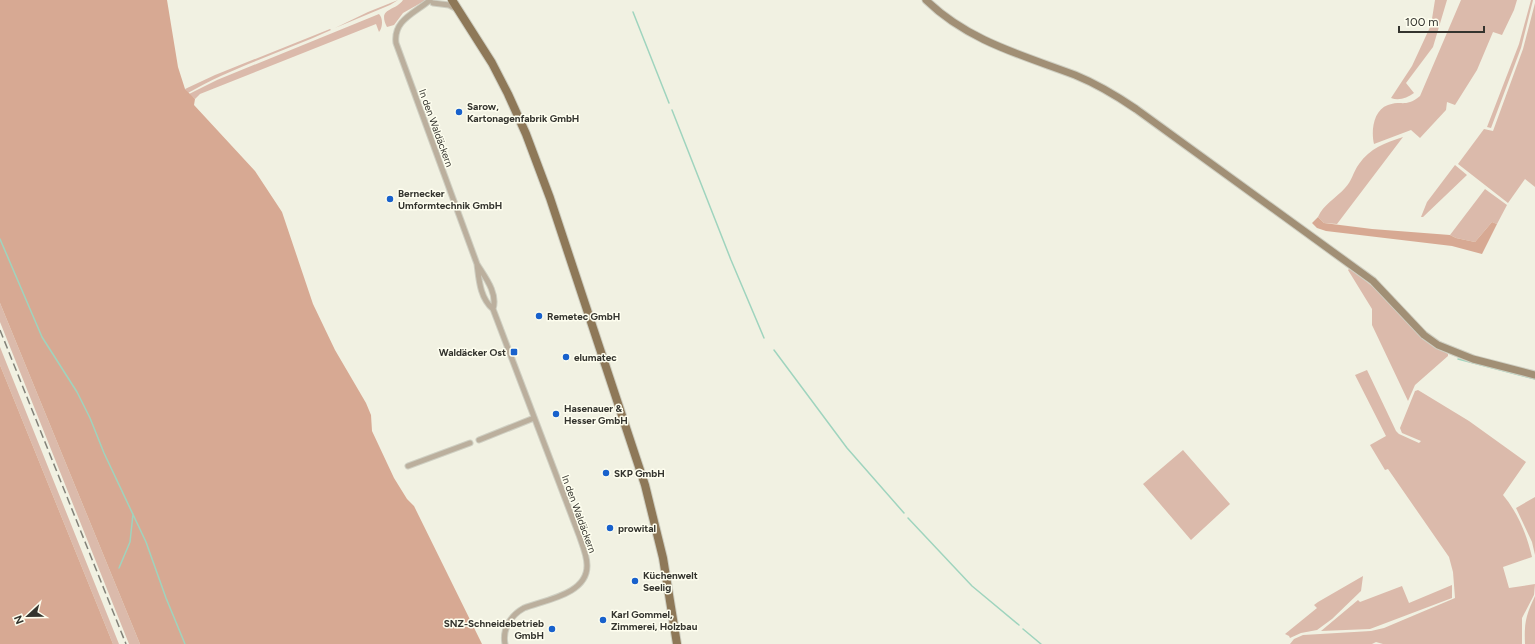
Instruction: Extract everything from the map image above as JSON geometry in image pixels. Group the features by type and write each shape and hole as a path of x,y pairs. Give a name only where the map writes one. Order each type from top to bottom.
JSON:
{"main road":[{"path":"452,0 492,63 508,94 526,134 550,198 649,497 663,558 676,644"}],"street":[{"name":"In den Waldäckern","path":"439,0 422,6 402,21 397,29 396,43 477,264 491,289 495,304 493,309"},
{"path":"926,0 946,18 984,41 1076,76 1100,87 1136,109 1373,281 1424,335 1438,345 1473,359 1535,375"},
{"path":"432,2 449,5 458,9"},
{"name":"In den Waldäckern","path":"477,264 482,291 493,309 578,535 588,566 584,579 575,589 524,608 517,613 505,630 505,644"},
{"path":"479,440 534,418"},
{"path":"408,466 470,443"}],"shaded area":[{"path":"0,0 167,0 178,67 185,89 195,99 194,105 255,171 282,212 313,304 335,350 366,403 371,415 372,431 394,478 407,499 414,506 482,644 140,644 0,303"},
{"path":"398,0 390,5 335,28 368,12"},
{"path":"403,0 426,0 403,13 394,25 387,27 384,21 384,16 388,10 400,4"},
{"path":"1435,0 1447,0 1433,47 1406,83 1414,93 1403,98 1391,98 1412,66 1431,25"},
{"path":"1461,0 1517,0 1502,35 1493,32 1477,70 1455,105 1447,102 1446,110 1420,138 1411,130 1374,144 1373,128 1376,116 1379,112 1388,105 1411,102 1420,96"},
{"path":"1531,0 1533,0 1521,48 1491,128 1487,127 1519,44"},
{"path":"1535,3 1535,187 1525,179 1508,203 1458,164 1484,129 1493,131 1523,49"},
{"path":"379,14 382,23 379,32 376,24 200,94 195,99 189,94 217,80"},
{"path":"330,29 331,30 313,38 223,75 188,93 185,89 215,75"},
{"path":"1403,137 1337,224 1324,223 1318,217 1320,213 1326,205 1347,185 1363,158 1378,147"},
{"path":"1455,165 1467,175 1423,217 1421,217 1427,202"},
{"path":"1485,189 1507,205 1497,224 1492,222 1475,242 1456,238 1450,235"},
{"path":"1318,217 1324,223 1372,229 1450,235 1456,238 1475,242 1492,222 1497,224 1482,254 1452,246 1326,231 1317,228 1312,223"},
{"path":"1350,268 1378,291 1421,337 1448,354 1448,356 1415,385 1408,401 1372,325 1372,309 1348,270"},
{"path":"0,303 140,644 129,644 0,322"},
{"path":"0,347 119,644 113,644 0,365"},
{"path":"0,365 113,644 0,644"},
{"path":"1367,370 1396,431 1399,434 1419,443 1421,441 1402,433 1400,428 1415,391 1418,390 1469,421 1526,462 1503,495 1521,524 1532,557 1503,567 1509,588 1535,584 1534,595 1522,618 1522,644 1383,644 1376,642 1372,644 1290,644 1294,639 1303,635 1371,631 1384,628 1455,598 1453,572 1449,557 1388,469 1385,470 1370,445 1386,436 1355,375"},
{"path":"1183,450 1230,504 1191,540 1143,484"},
{"path":"1535,497 1535,555 1532,542 1516,508"},
{"path":"1363,576 1361,591 1332,619 1317,630 1301,633 1290,638 1285,634 1317,608 1314,605 1318,602"},
{"path":"1452,585 1452,598 1370,629 1321,631 1358,600 1360,602 1402,586 1409,603"},
{"path":"1535,596 1535,644 1525,644 1526,619"}],"waterway":[{"path":"633,12 669,103"},
{"path":"672,110 731,260 764,338"},
{"path":"0,239 42,337 77,392 90,418 104,453 146,542 166,598 185,644"},
{"path":"774,350 847,448 904,513"},
{"path":"1458,359 1535,379"},
{"path":"119,568 130,542 133,514"},
{"path":"908,518 972,586 1019,625"},
{"path":"1023,629 1041,644"}],"railway":[{"path":"0,330 126,644"}],"place":[{"name":"Sarow, Kartonagenfabrik GmbH","path":"459,112"},
{"name":"Bernecker Umformtechnik GmbH","path":"390,199"},
{"name":"Remetec GmbH","path":"539,316"},
{"name":"Waldäcker Ost","path":"514,352"},
{"name":"elumatec","path":"566,357"},
{"name":"Hasenauer & Hesser GmbH","path":"556,414"},
{"name":"SKP GmbH","path":"606,473"},
{"name":"prowital","path":"610,528"},
{"name":"Küchenwelt Seelig","path":"635,581"},
{"name":"Karl Gommel, Zimmerei, Holzbau","path":"603,620"},
{"name":"SNZ-Schneidebetrieb GmbH","path":"552,629"}]}
